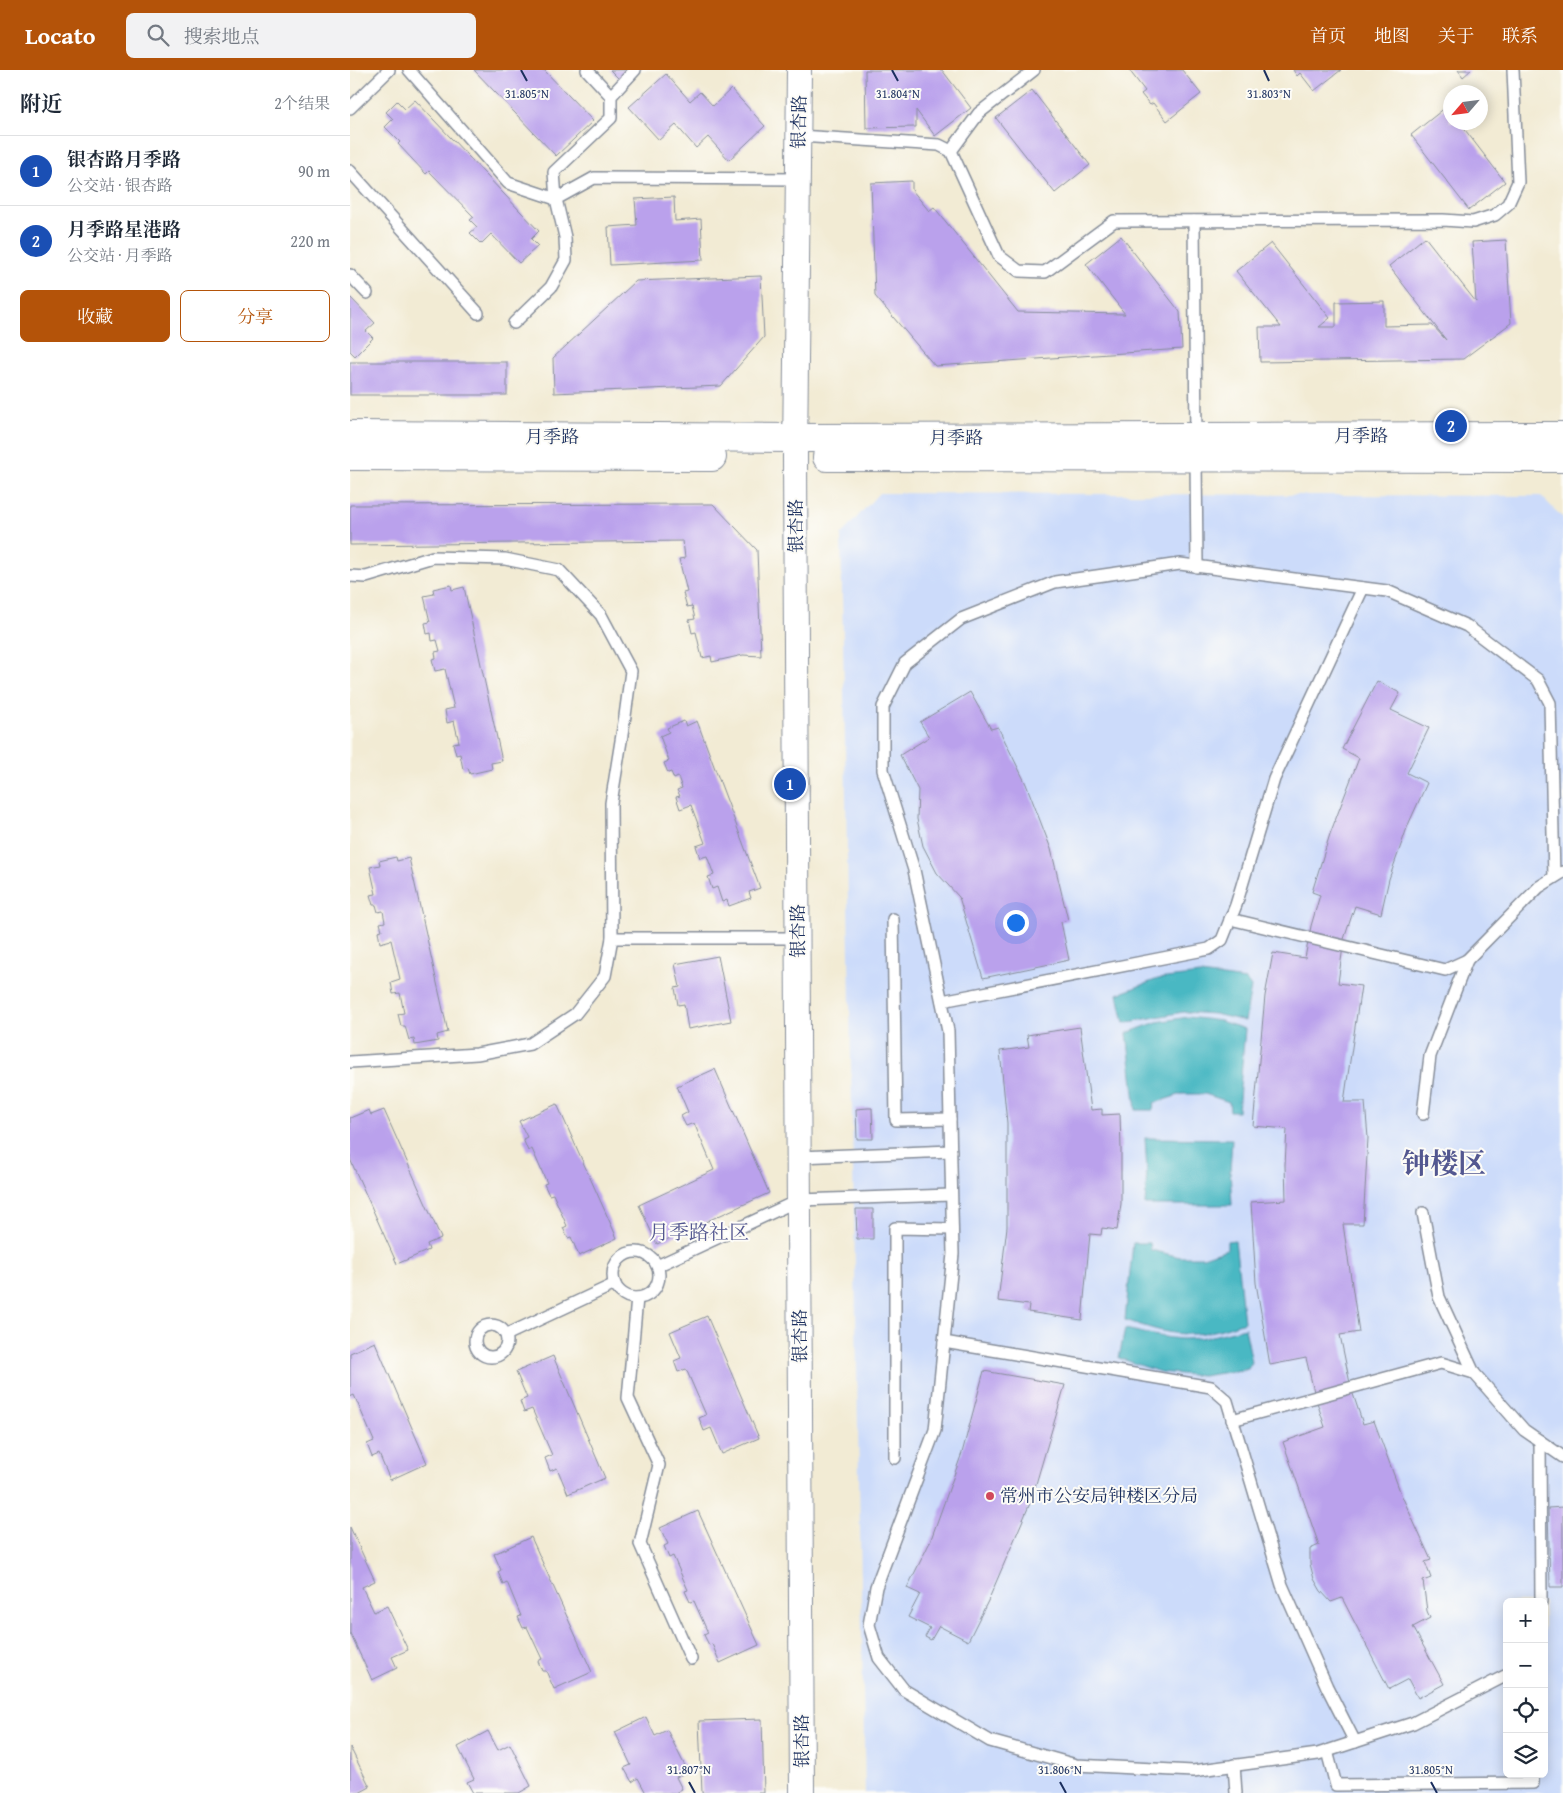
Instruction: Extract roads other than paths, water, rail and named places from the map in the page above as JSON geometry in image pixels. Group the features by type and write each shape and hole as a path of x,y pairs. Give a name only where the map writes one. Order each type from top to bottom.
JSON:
{"street":[{"name":"银杏路","path":"799,70 795,448 802,1793"},
{"name":"月季路","path":"350,435 795,448"},
{"name":"月季路","path":"350,456 795,448 1196,447 1563,436"},
{"name":"月季路","path":"1196,447 1563,458"}],"lane":[{"path":"350,108 389,70"},
{"path":"409,70 508,183 556,199 594,178 798,178"},
{"path":"514,323 552,287 566,260 565,237 556,199 554,172 612,118 611,96 587,70"},
{"path":"611,96 635,70"},
{"path":"951,151 978,113 1034,70"},
{"path":"798,136 939,145 951,151 999,256 1019,271 1045,272 1114,221 1443,220 1473,222 1495,215 1508,204 1518,182 1513,70"},
{"path":"350,171 478,313"},
{"path":"1194,221 1197,567"},
{"path":"350,276 367,293"},
{"path":"350,576 366,577 433,557 505,559 559,570 601,615 630,671 611,803 612,938 606,976 575,1014 530,1044 477,1054 350,1062"},
{"path":"1230,919 1445,970 1467,960 1539,887 1558,874 1550,703 1538,680 1466,626 1387,591 1180,564 1055,582 961,619 905,663 883,708 883,770 914,870 948,1031 953,1254 935,1430 876,1587 870,1626 879,1658 904,1690 990,1741 1076,1765 1193,1771 1318,1754 1413,1723 1503,1678"},
{"path":"942,1001 1209,950 1222,940 1274,779 1362,588"},
{"path":"893,919 896,1120 950,1120"},
{"path":"612,938 798,938"},
{"path":"1423,1114 1430,1056 1467,960"},
{"path":"799,1157 950,1151"},
{"path":"657,1266 799,1200 951,1195"},
{"path":"1424,1213 1439,1297 1474,1373 1524,1430 1563,1457"},
{"path":"896,1458 895,1228 952,1228"},
{"path":"640,1252 653,1259 657,1266 660,1273 656,1288 651,1293 637,1298 622,1294 616,1284 613,1273 615,1266 625,1255 640,1252"},
{"path":"506,1335 616,1284"},
{"path":"637,1298 628,1398 659,1465 640,1544 690,1659"},
{"path":"944,1342 1211,1387 1226,1401 1282,1585 1327,1687 1355,1742"},
{"path":"1232,1420 1441,1363 1474,1373"},
{"path":"1540,1441 1540,1598"},
{"path":"1326,1751 1336,1785 1533,1783 1533,1778"},
{"path":"1234,1765 1236,1793"}],"water":[{"path":"1200,974 1246,980 1251,987 1245,1021 1215,1014 1183,1012 1124,1023 1118,994 1158,979"},
{"path":"1188,1017 1220,1021 1245,1029 1238,1111 1230,1111 1229,1102 1205,1094 1182,1094 1154,1103 1153,1110 1136,1110 1127,1033 1157,1022"},
{"path":"1145,1138 1232,1139 1230,1171 1232,1205 1145,1205 1147,1171"},
{"path":"1235,1240 1244,1322 1209,1332 1179,1334 1125,1320 1133,1243 1150,1243 1151,1250 1180,1257 1203,1257 1227,1249 1227,1241"},
{"path":"1245,1328 1252,1362 1248,1369 1202,1376 1160,1372 1119,1358 1125,1329 1161,1336 1191,1339"}],"place":[{"name":"月季路星港路","path":"1451,426"},
{"name":"银杏路月季路","path":"790,784"},
{"name":"常州市公安局钟楼区分局","path":"990,1496"}],"district":[{"name":"钟楼区","path":"1444,1163"},
{"name":"月季路社区","path":"699,1232"}]}
